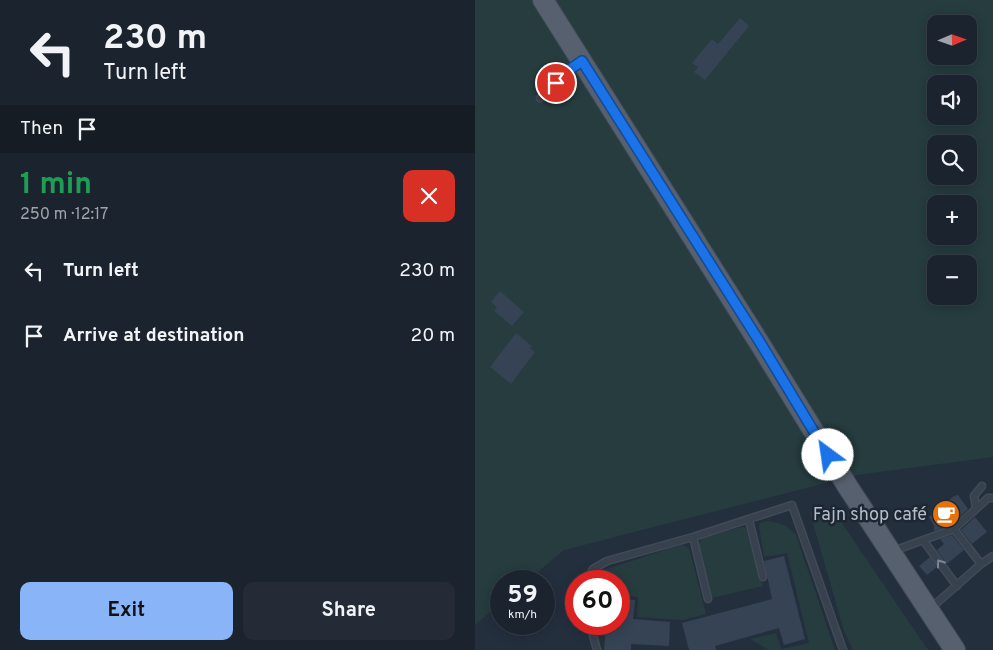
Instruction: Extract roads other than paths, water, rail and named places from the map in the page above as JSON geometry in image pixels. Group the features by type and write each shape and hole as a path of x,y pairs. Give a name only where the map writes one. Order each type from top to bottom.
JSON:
{"main road":[{"path":"543,0 889,552 955,650"}],"lane":[{"path":"540,98 569,70 582,61"},
{"path":"976,508 974,496 982,486"},
{"path":"889,552 954,529 988,498 993,498"},
{"path":"592,570 607,561 693,537 792,505 843,650"},
{"path":"749,520 763,577"},
{"path":"954,529 981,564"},
{"path":"693,537 708,599"},
{"path":"923,540 957,586"},
{"path":"929,610 981,564 993,556"},
{"path":"593,635 597,650"}],"place":[{"name":"Fajn shop café","path":"946,514"}]}
